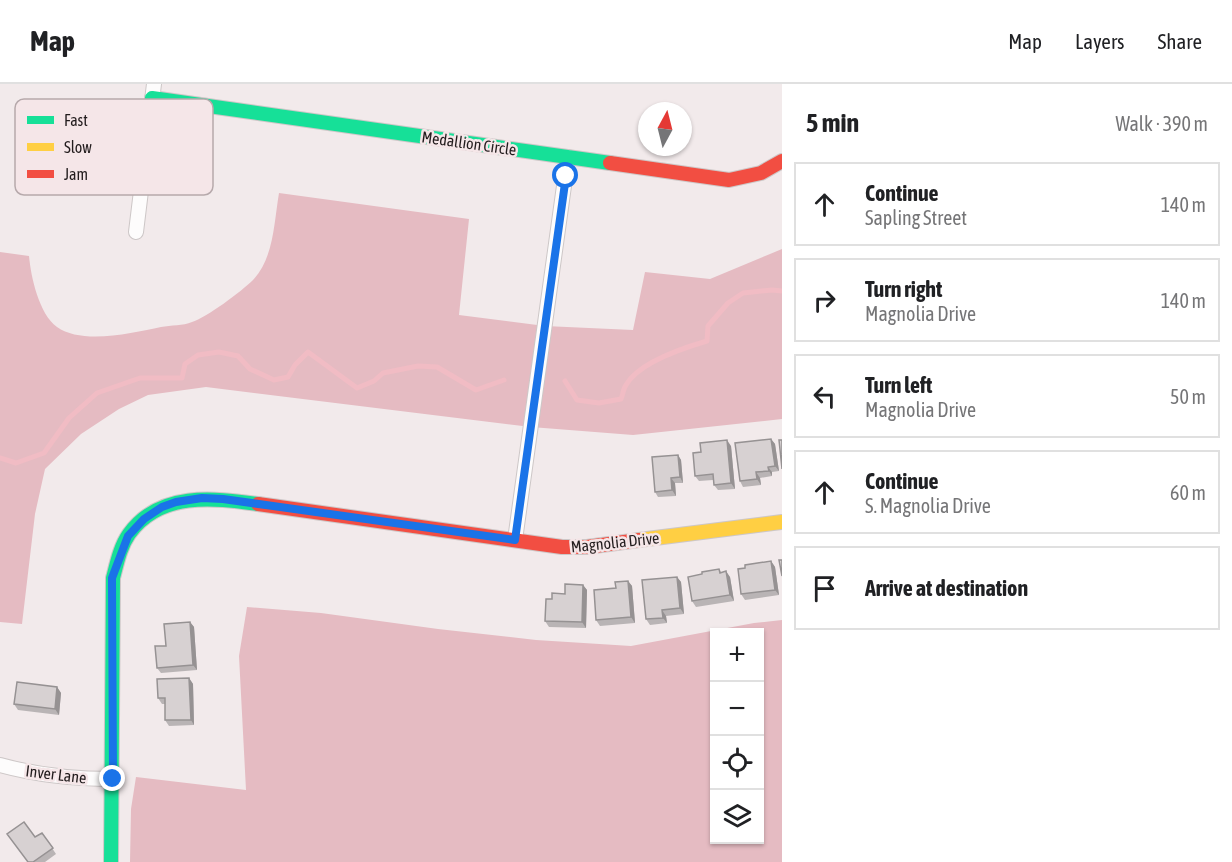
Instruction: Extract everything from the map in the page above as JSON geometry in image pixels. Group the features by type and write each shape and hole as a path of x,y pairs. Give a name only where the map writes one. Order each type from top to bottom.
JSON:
{"street":[{"name":"Medallion Circle","path":"153,91 203,99"},
{"name":"Medallion Circle","path":"213,101 729,180 761,174 782,161"},
{"path":"515,540 568,157"},
{"path":"136,232 140,195"},
{"name":"Magnolia Drive","path":"111,862 112,578 128,536 144,519 162,507 176,502 202,498 223,499 562,547 587,547 782,522"},
{"name":"Inver Lane","path":"0,765 18,770 85,779 113,779"}],"shaded area":[{"path":"279,193 469,219 459,315 545,326 633,330 645,272 710,279 782,249 782,419 633,435 531,427 206,387 148,395 119,409 81,434 45,469 35,514 22,624 0,622 0,252 29,256 34,284 45,313 57,327 67,332 108,336 185,324 224,304 248,285 260,271 272,239"},
{"path":"247,607 321,613 536,640 631,646 710,631 710,844 764,844 764,628 727,628 782,620 782,862 130,862 131,809 136,777 246,790 239,656"}],"building":[{"path":"771,439 775,466 768,467 769,471 756,472 757,479 740,481 735,443"},
{"path":"727,440 731,483 714,485 713,474 695,476 693,453 701,452 700,443"},
{"path":"779,440 782,440 782,469"},
{"path":"678,455 680,477 671,478 672,490 655,492 652,457"},
{"path":"779,560 782,560 782,576"},
{"path":"771,561 775,590 741,594 738,569 745,568 745,565"},
{"path":"719,569 720,573 726,571 730,595 692,601 688,577"},
{"path":"677,577 680,608 662,610 663,618 646,619 642,580"},
{"path":"628,581 631,617 596,620 594,590 616,588 615,582"},
{"path":"565,584 583,585 582,622 545,621 546,599 552,599 552,593 565,594"},
{"path":"190,622 193,665 157,668 155,646 166,646 164,624"},
{"path":"189,678 191,720 165,720 165,698 158,698 157,679"},
{"path":"17,682 57,687 55,709 14,704"},
{"path":"24,822 35,837 42,833 53,848 33,862 28,862 7,834"}],"waterway":[{"path":"565,381 577,400 599,403 621,399 624,388 641,369 662,357 707,341 708,326 728,303 743,293 782,291"},
{"path":"0,458 16,463 44,453 69,418 97,393 140,378 182,378 185,364 198,355 219,352 238,356 250,369 274,380 288,377 295,365 308,352 357,388 374,381 383,373 418,366 437,367 476,390 504,380"}],"traffic: fast":[{"path":"152,98 159,99"},
{"path":"213,107 610,163"},
{"path":"111,862 113,578 123,544 142,520 156,510 172,504 206,500 258,504"}],"traffic: slow":[{"path":"639,540 782,522"}],"traffic: jam":[{"path":"610,163 729,180 761,173 782,161"},
{"path":"258,504 562,547 587,547 639,540"}],"route":[{"path":"113,779 112,578 128,536 144,519 162,507 176,502 202,498 223,499 515,540 566,176"}]}
